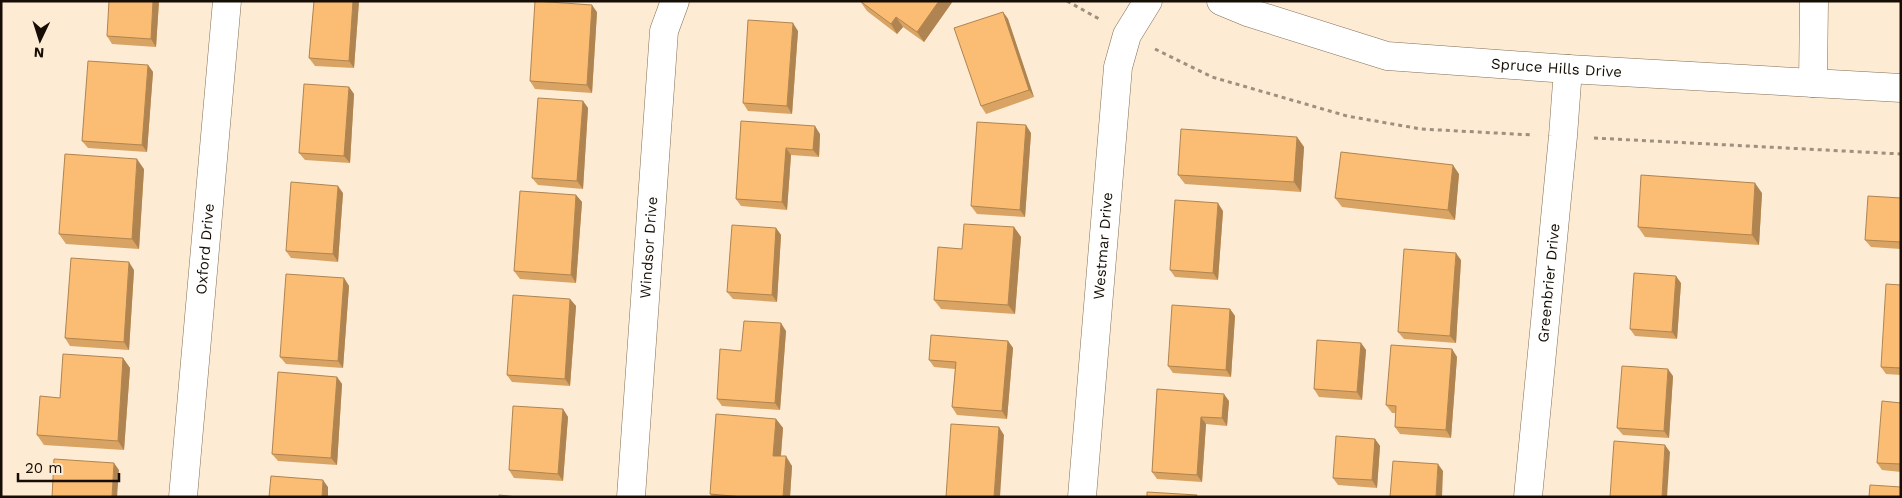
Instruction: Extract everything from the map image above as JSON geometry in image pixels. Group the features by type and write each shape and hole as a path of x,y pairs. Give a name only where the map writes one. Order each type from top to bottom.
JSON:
{"street":[{"name":"Oxford Drive","path":"183,497 227,1"},
{"name":"Windsor Drive","path":"631,497 664,31 674,1"},
{"name":"Westmar Drive","path":"1082,497 1118,67 1128,35 1148,1"},
{"name":"Spruce Hills Drive","path":"1221,1 1250,13 1387,56 1568,69 1901,88"},
{"path":"1813,82 1814,1"},
{"name":"Greenbrier Drive","path":"1528,497 1568,69"}],"path":[{"path":"1068,1 1128,35 1212,76 1347,116 1421,129 1901,154"}],"building":[{"path":"109,1 153,1 151,39 107,36"},
{"path":"314,1 353,1 349,61 309,58"},
{"path":"535,1 592,5 587,85 530,81"},
{"path":"860,1 939,1 917,32 896,17 891,24"},
{"path":"1003,12 1029,90 981,106 954,28"},
{"path":"748,20 793,23 787,106 743,103"},
{"path":"88,61 148,65 142,145 82,141"},
{"path":"304,84 349,87 344,156 299,153"},
{"path":"538,98 583,101 577,181 532,178"},
{"path":"741,121 815,126 813,150 786,148 782,202 736,199"},
{"path":"977,122 1026,125 1020,210 971,206"},
{"path":"1181,129 1297,137 1294,182 1178,175"},
{"path":"1341,152 1453,165 1448,210 1335,198"},
{"path":"65,154 137,159 132,239 59,234"},
{"path":"1641,175 1755,183 1752,235 1638,227"},
{"path":"291,182 338,186 333,254 286,251"},
{"path":"520,191 576,195 571,275 514,271"},
{"path":"1868,196 1901,198 1901,242 1865,240"},
{"path":"1175,200 1218,203 1213,273 1170,270"},
{"path":"964,224 1014,227 1008,305 934,300 938,247 962,249"},
{"path":"732,225 776,228 772,295 727,292"},
{"path":"1404,249 1456,253 1450,336 1398,332"},
{"path":"71,258 129,262 124,342 65,338"},
{"path":"1634,273 1676,276 1672,332 1630,329"},
{"path":"286,274 344,278 338,361 280,357"},
{"path":"1886,284 1901,285 1901,368 1881,367"},
{"path":"513,295 570,299 565,379 507,375"},
{"path":"1172,305 1230,309 1226,370 1168,366"},
{"path":"744,321 781,323 775,403 717,399 720,349 741,351"},
{"path":"931,335 1008,341 1002,411 952,407 956,362 929,360"},
{"path":"1317,340 1361,343 1357,392 1314,389"},
{"path":"1391,345 1452,349 1446,430 1395,427 1396,406 1386,405"},
{"path":"63,354 123,358 118,441 37,435 40,396 60,398"},
{"path":"1622,366 1668,369 1664,431 1617,428"},
{"path":"278,372 337,377 331,458 272,454"},
{"path":"1157,389 1224,394 1222,418 1201,417 1197,475 1152,472"},
{"path":"1882,401 1901,403 1901,464 1877,463"},
{"path":"513,406 563,409 558,474 509,470"},
{"path":"716,414 776,419 773,456 786,456 783,497 743,497 710,494"},
{"path":"951,424 999,427 994,497 946,497"},
{"path":"1336,436 1375,439 1372,480 1333,478"},
{"path":"1614,441 1665,445 1662,497 1610,497"},
{"path":"54,459 114,463 112,497 52,497"},
{"path":"1393,461 1438,464 1436,497 1390,497"},
{"path":"271,476 323,480 322,497 269,497"},
{"path":"1870,485 1901,487 1901,497 1869,497"},
{"path":"1147,492 1197,495 1196,497 1147,497"},
{"path":"499,495 518,497 499,497"}]}
